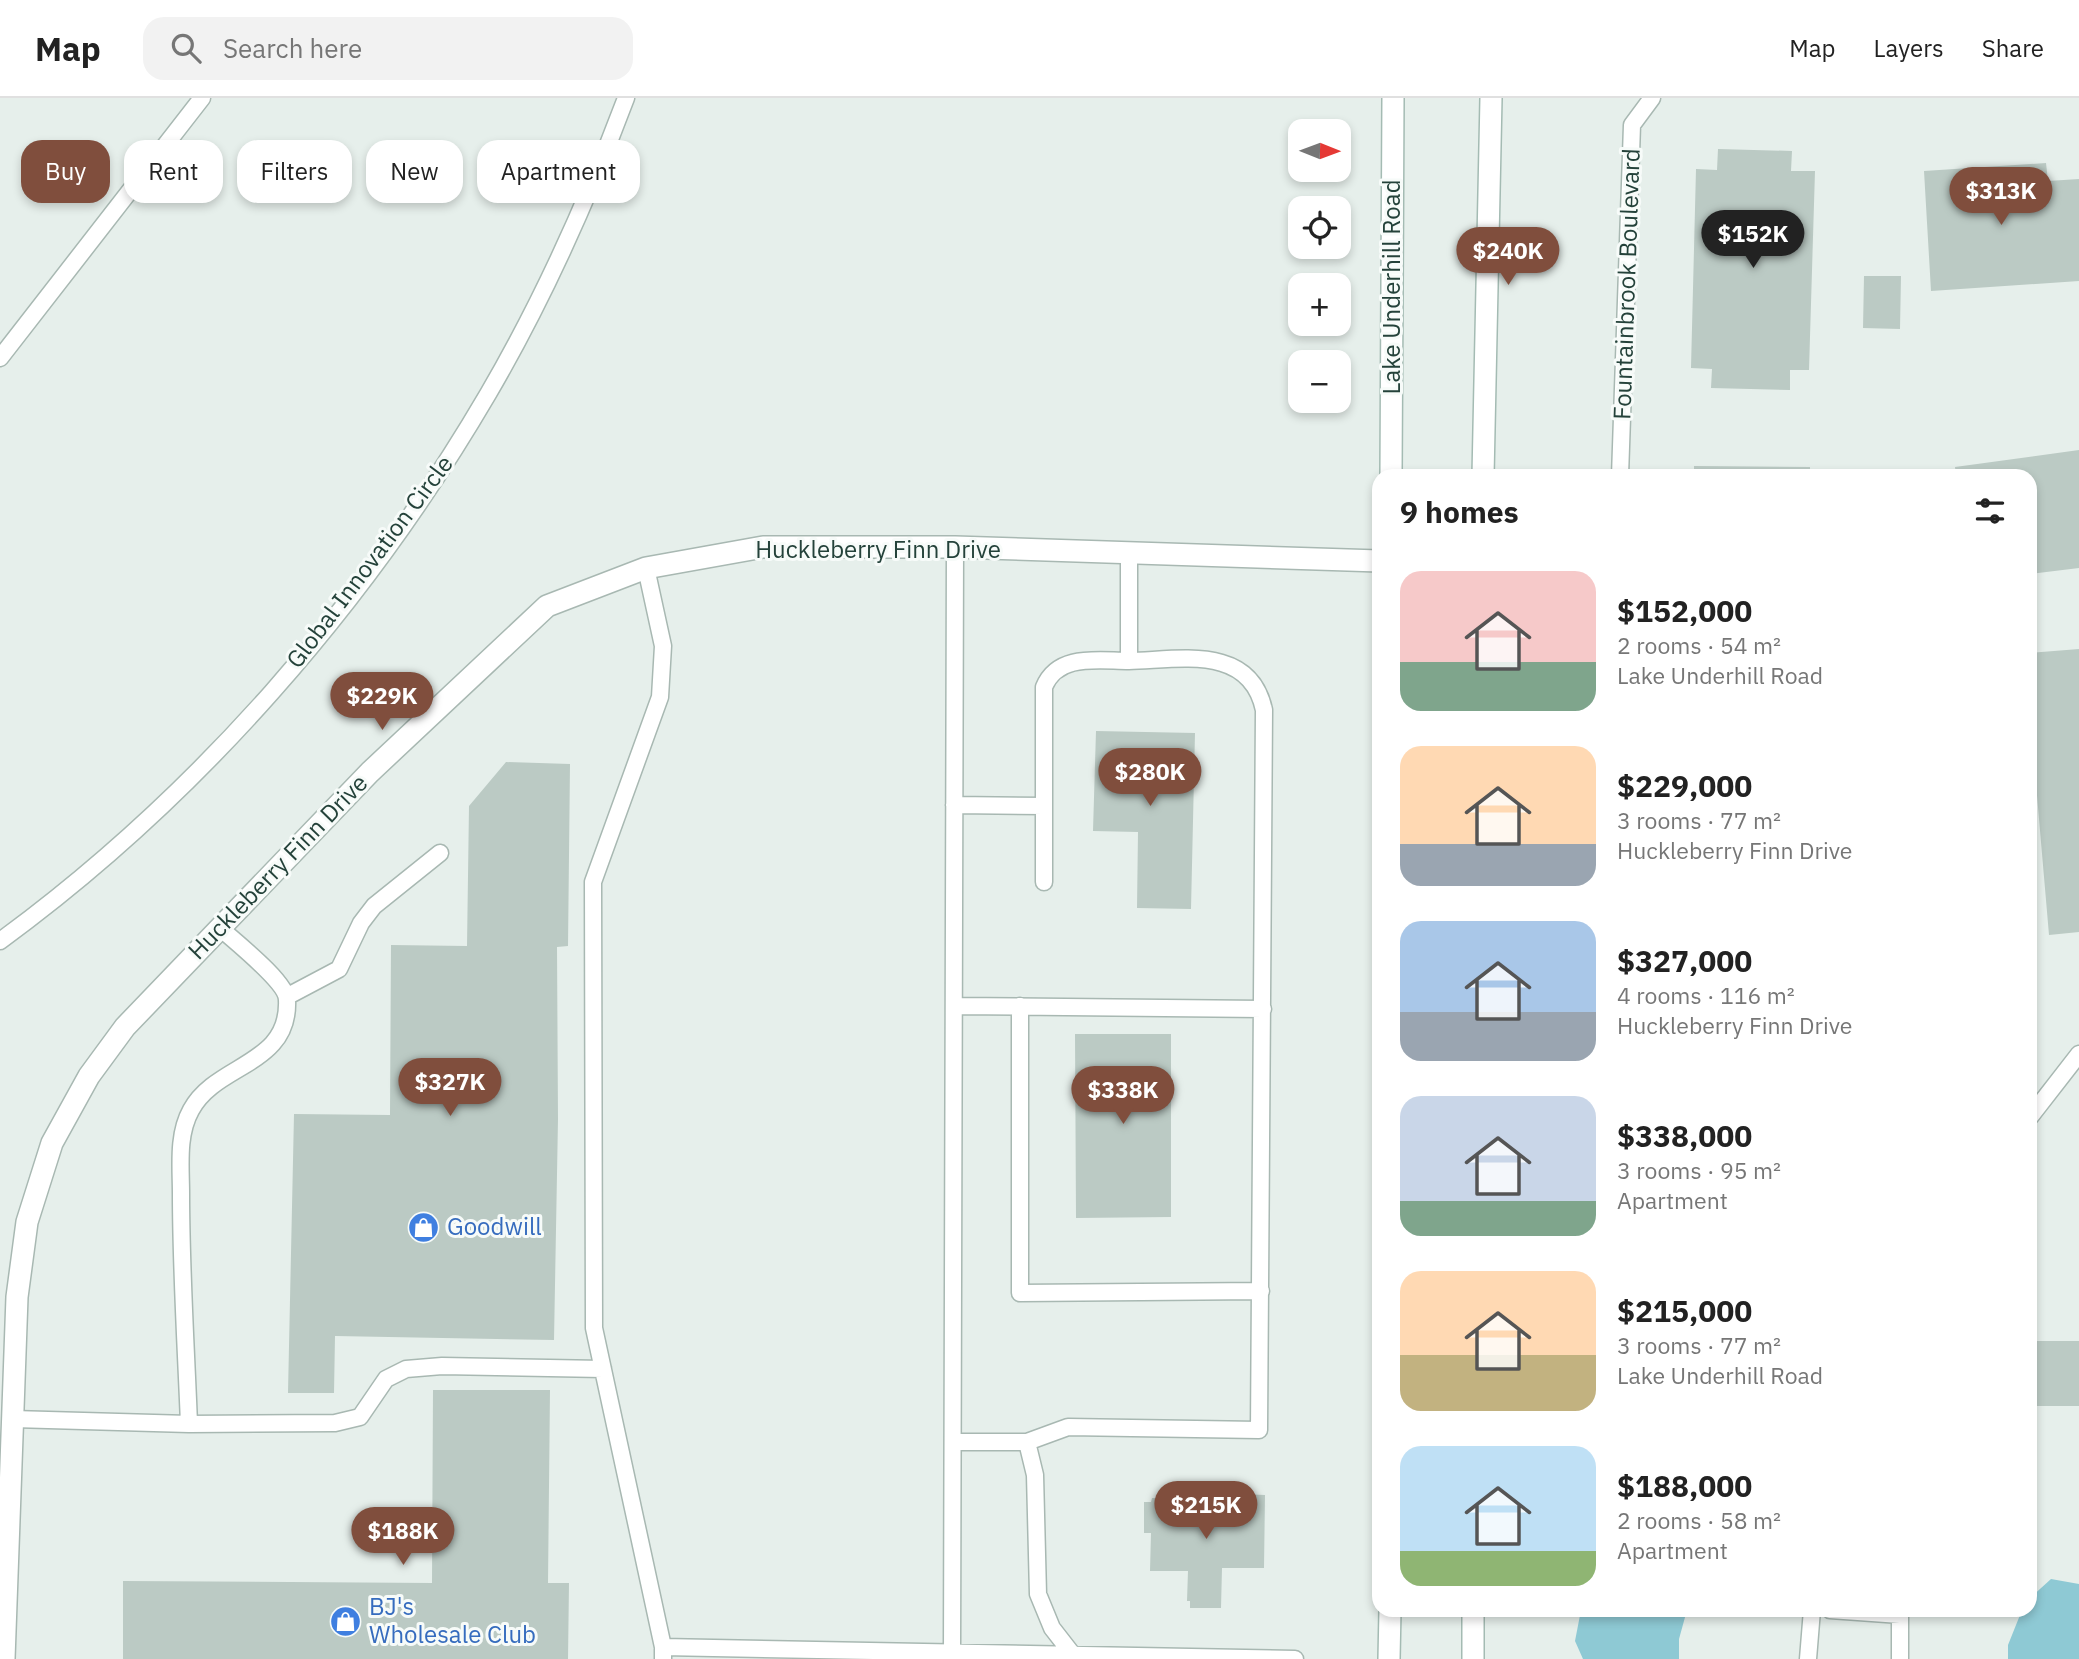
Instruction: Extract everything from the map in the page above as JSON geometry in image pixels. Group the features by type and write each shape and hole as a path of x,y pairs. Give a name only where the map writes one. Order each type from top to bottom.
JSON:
{"street":[{"name":"Lake Underhill Road","path":"1391,469 1393,98"},
{"path":"1483,469 1492,98"},
{"name":"Huckleberry Finn Drive","path":"4,1659 17,1297 27,1222 52,1143 89,1076 125,1027 370,772 547,606 646,568 763,547 955,547 1372,561"},
{"path":"1389,1659 1390,1617"},
{"path":"1474,1617 1474,1659"}],"lane":[{"path":"0,358 202,98"},
{"name":"Global Innovation Circle","path":"0,941 108,854 206,761 297,663 379,558 424,494 495,381 579,213 626,98"},
{"name":"Fountainbrook Boulevard","path":"1620,469 1632,124 1652,98"},
{"path":"952,1652 955,547"},
{"path":"1129,552 1129,661"},
{"path":"646,568 663,646 660,697 593,882 594,1328 663,1653 952,1652 1295,1659"},
{"path":"953,1442 1027,1442 1068,1427 1259,1430 1264,710 1254,682 1226,662 1079,661 1064,665 1049,674 1044,687 1044,882"},
{"path":"954,805 1044,806"},
{"path":"288,996 339,969 361,923 374,906 440,853"},
{"path":"189,1424 181,1222 183,1133 191,1110 206,1091 279,1039 286,1023 288,996 279,984 219,927"},
{"path":"954,1006 1263,1009"},
{"path":"1020,1006 1020,1293 1261,1291"},
{"path":"2037,1108 2079,1054"},
{"path":"13,1419 189,1424 335,1423 360,1417 386,1379 406,1368 442,1366 603,1369"},
{"path":"1027,1442 1035,1475 1038,1594 1052,1628 1073,1654"},
{"path":"1808,1659 1811,1617"},
{"path":"1900,1617 1900,1659"}],"water":[{"path":"2051,1579 2079,1584 2079,1659 2008,1659 2008,1645 2019,1617 2037,1617 2037,1592"},
{"path":"1580,1617 1685,1617 1679,1639 1679,1659 1583,1659 1575,1641"}],"building":[{"path":"1718,149 1792,151 1791,171 1815,171 1809,370 1790,370 1790,390 1711,388 1712,369 1691,368 1696,169 1717,170"},
{"path":"2046,163 2048,181 2079,179 2079,281 1931,291 1924,171"},
{"path":"1864,276 1901,276 1900,329 1863,328"},
{"path":"2079,450 2079,568 2037,573 2037,469 1955,467"},
{"path":"1694,466 1810,467 1810,469 1694,469"},
{"path":"2079,649 2079,932 2049,935 2037,796 2037,652"},
{"path":"1096,731 1195,733 1191,909 1137,908 1138,832 1093,831"},
{"path":"506,762 570,764 568,946 557,947 558,1119 554,1340 335,1336 334,1393 288,1393 294,1114 390,1115 391,945 467,946 469,806"},
{"path":"1075,1034 1171,1034 1171,1217 1076,1218"},
{"path":"2037,1341 2079,1341 2079,1406 2037,1406"},
{"name":"BJ's Wholesale Club","path":"433,1390 550,1390 548,1583 569,1583 568,1659 123,1659 123,1581 432,1583"},
{"path":"1240,1494 1265,1495 1264,1568 1222,1568 1221,1608 1190,1608 1190,1601 1187,1601 1188,1571 1150,1571 1151,1533 1144,1533 1144,1502 1151,1502 1152,1498 1238,1500"}],"place":[{"name":"Goodwill","path":"424,1227"},
{"name":"BJ's Wholesale Club","path":"346,1621"}]}
